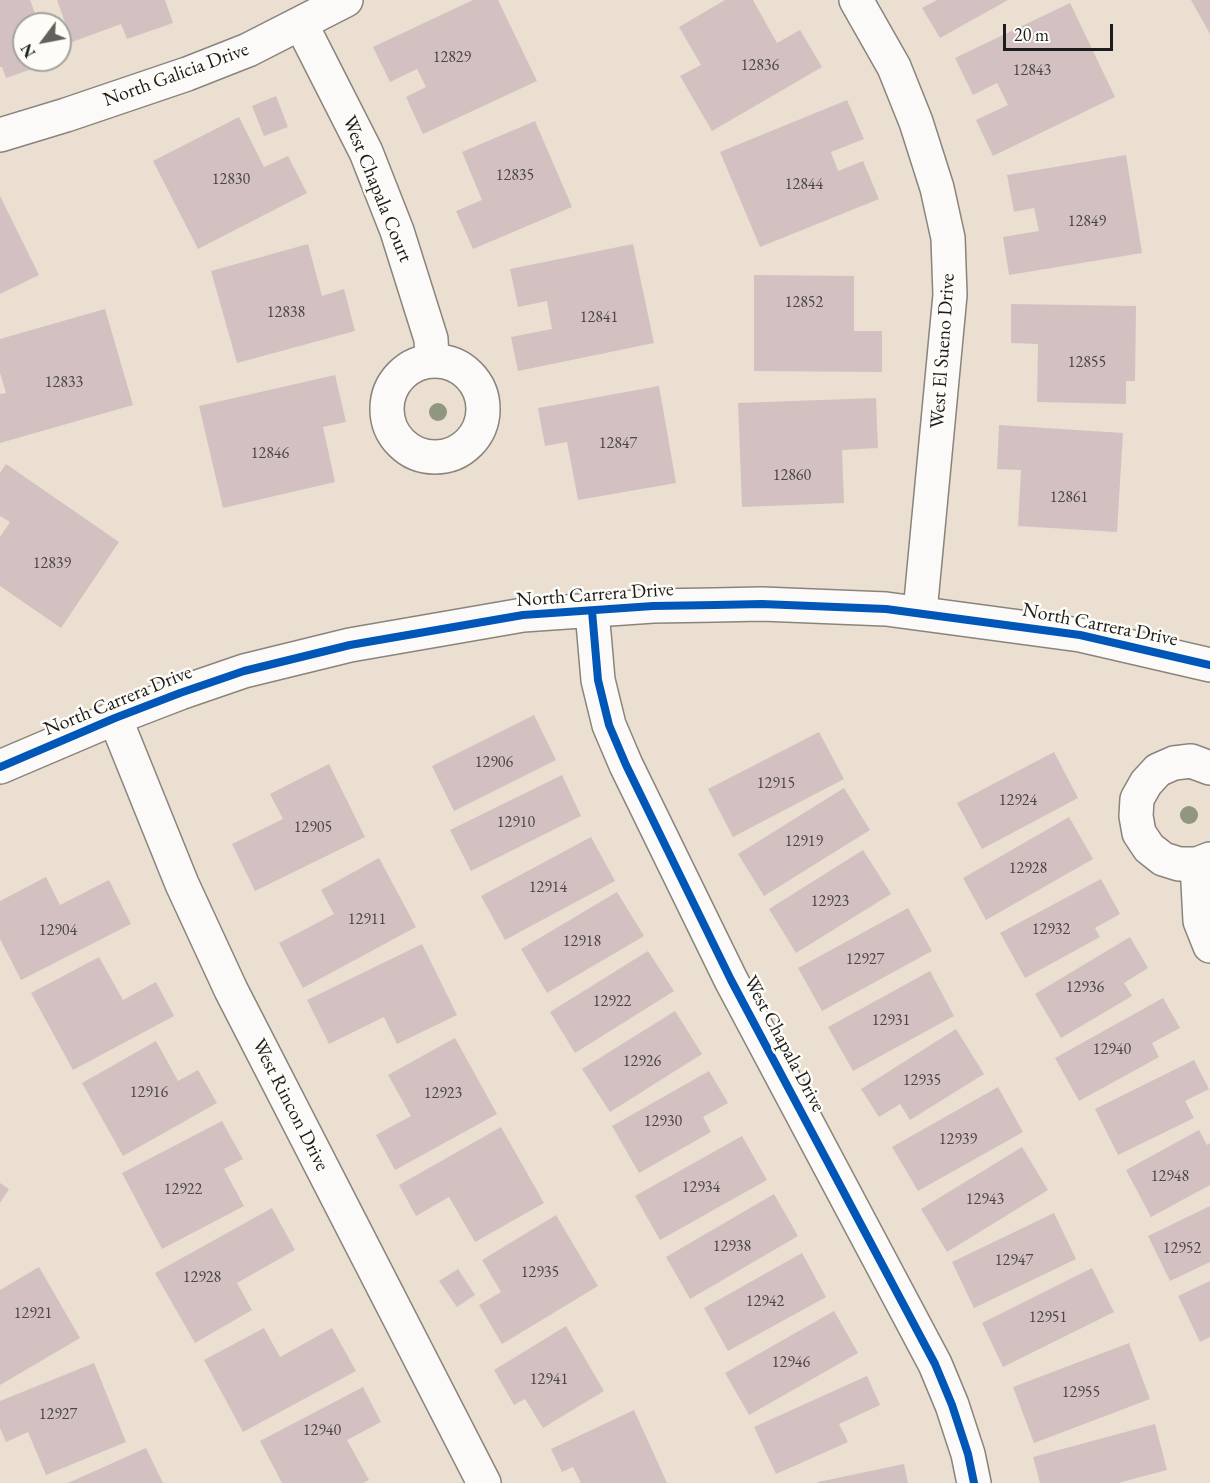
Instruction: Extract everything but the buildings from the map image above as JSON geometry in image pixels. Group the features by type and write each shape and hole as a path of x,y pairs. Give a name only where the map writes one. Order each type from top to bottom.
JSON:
{"street":[{"name":"North Galicia Drive","path":"0,135 187,74 248,50 346,0"},
{"name":"West El Sueno Drive","path":"856,0 894,67 916,122 937,188 948,238 950,295 920,612"},
{"name":"West Chapala Court","path":"301,24 366,152 397,231 431,339 432,361"},
{"name":"North Carrera Drive","path":"0,767 115,718 244,671 350,645 523,615 653,606 762,604 920,612 1080,635 1210,664"},
{"name":"West Chapala Drive","path":"592,612 598,680 609,725 626,765 731,980 935,1364 968,1454 974,1483"},
{"name":"West Rincon Drive","path":"115,718 182,884 231,990 484,1483"},
{"path":"1210,768 1191,761 1174,763 1158,770 1146,783 1137,799 1136,816 1138,829 1149,848 1163,859 1179,864 1204,861 1200,921 1210,946"}],"cycle path":[{"path":"0,767 115,718 244,671 350,645 523,615 653,606 762,604 886,609 1080,635 1210,665"},
{"path":"592,611 598,680 609,725 626,765 731,980 935,1364 952,1405 968,1454 974,1483"}]}
